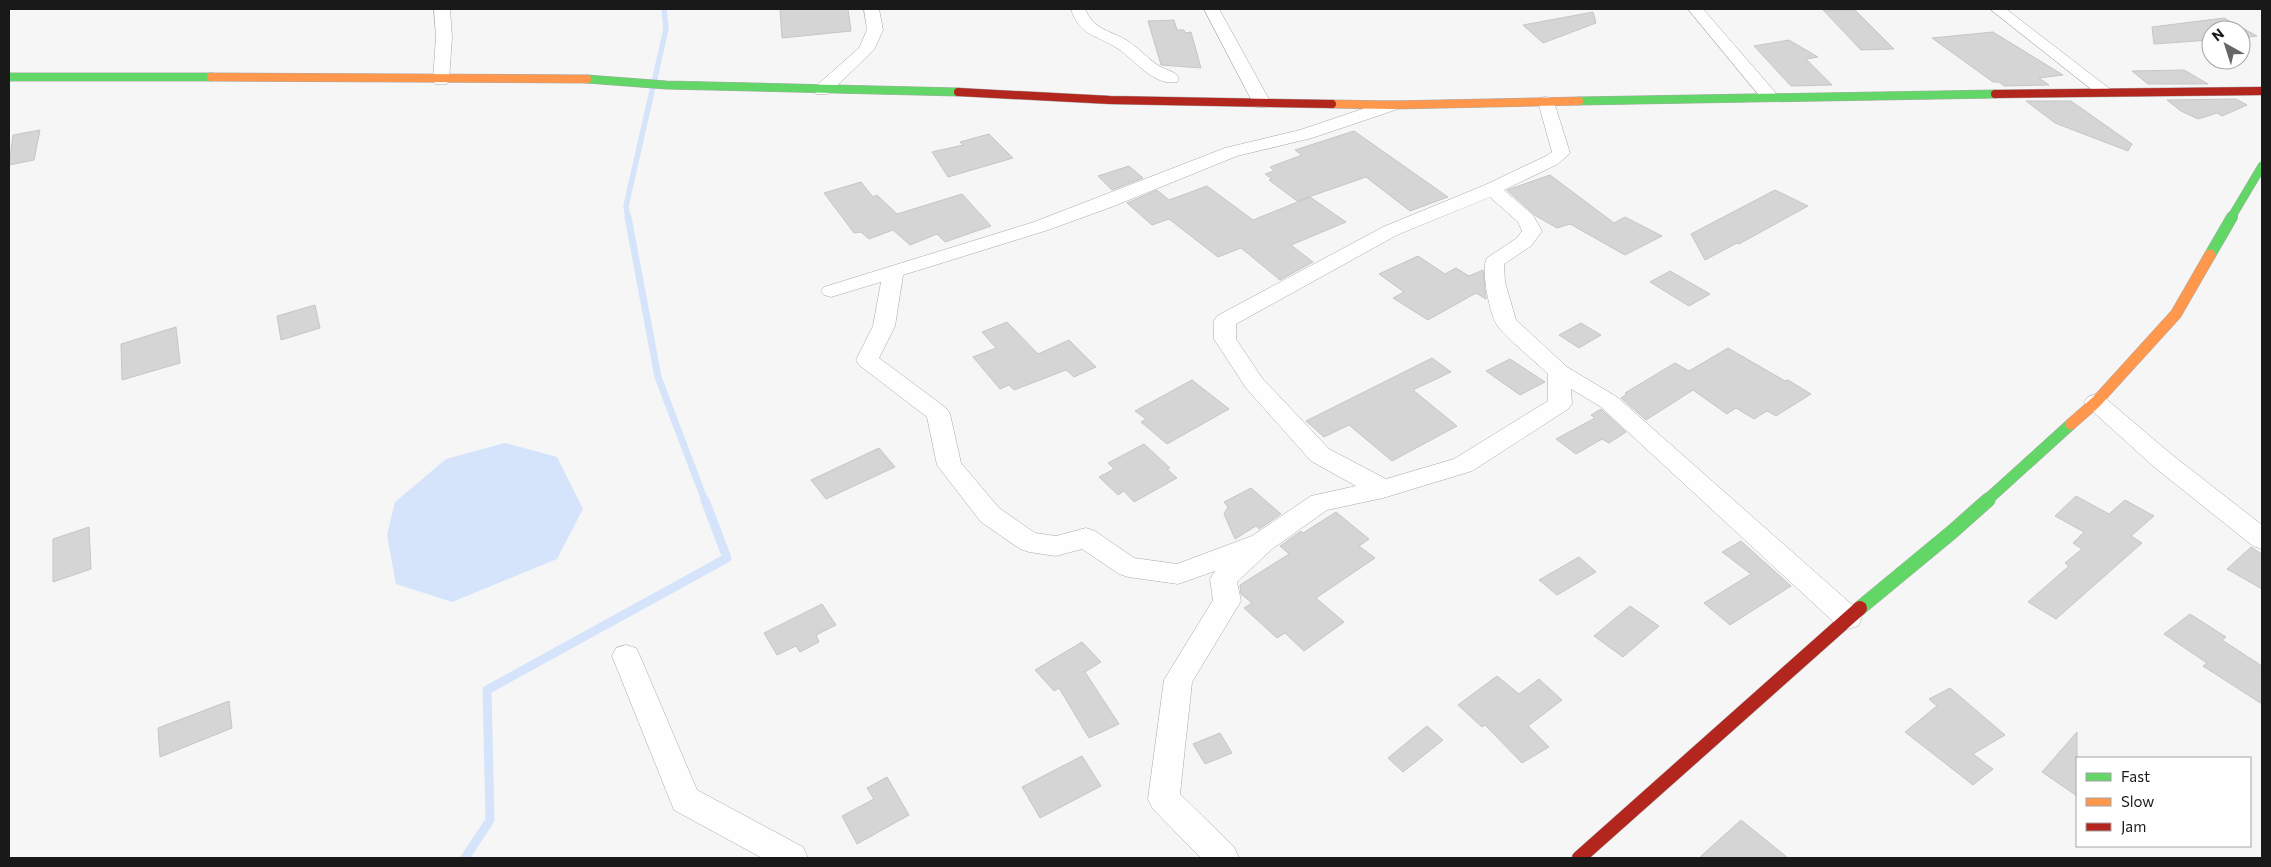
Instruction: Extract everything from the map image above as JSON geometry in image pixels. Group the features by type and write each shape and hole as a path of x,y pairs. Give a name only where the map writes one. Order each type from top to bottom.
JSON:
{"street":[{"path":"441,80 444,37 442,9"},
{"path":"822,90 866,50 875,30 871,9"},
{"path":"1078,9 1082,19 1097,33 1122,44 1153,69 1171,78"},
{"path":"1211,9 1262,103"},
{"path":"1695,9 1769,96"},
{"path":"1997,9 2106,92"},
{"path":"12,79 441,80 546,78 666,85 965,92 1110,100 1392,105 1769,96 2262,91"},
{"path":"1383,489 1320,455 1254,382 1225,339 1224,321 1268,299 1390,231 1492,189 1552,160 1561,153 1546,102"},
{"path":"832,291 1099,205 1231,152 1306,134 1392,105"},
{"path":"1579,858 1848,618 1952,532 2096,402 2176,314 2262,166"},
{"path":"1492,189 1526,219 1532,231 1524,242 1494,262 1495,282 1506,322 1559,372 1609,402 1848,618"},
{"path":"893,272 884,326 867,360 938,414 949,465 990,515 1029,542 1056,546 1086,538 1128,566 1178,574 1263,542"},
{"path":"1223,858 1164,799 1178,680 1227,600 1223,580 1263,542 1320,502 1383,489 1463,465 1560,404 1559,372"},
{"path":"2096,402 2162,460 2262,540"},
{"path":"626,656 685,800 792,858"}],"water":[{"path":"505,443 557,457 583,509 557,559 452,602 396,584 387,535 395,502 446,459"}],"building":[{"path":"780,9 848,9 851,31 782,38"},
{"path":"1823,10 1855,10 1894,49 1861,50"},
{"path":"1593,12 1596,23 1543,43 1523,25"},
{"path":"2224,18 2228,20 2208,20"},
{"path":"1174,20 1177,30 1184,30 1185,33 1191,32 1201,68 1161,65 1148,21"},
{"path":"2201,21 2201,41 2154,44 2152,27"},
{"path":"1993,32 2063,75 2039,78 2049,85 2004,86 1999,82 1993,82 1932,38"},
{"path":"1789,40 1818,57 1806,59 1832,85 1791,86 1754,46"},
{"path":"2184,70 2208,84 2148,84 2132,71"},
{"path":"2236,99 2247,105 2222,116 2217,113 2198,119 2181,111 2167,100"},
{"path":"2026,101 2071,101 2132,144 2128,151 2055,123"},
{"path":"40,130 34,160 9,165 13,135"},
{"path":"1354,131 1448,197 1410,211 1366,177 1297,201 1269,180 1272,179 1265,174 1274,171 1270,167 1302,155 1295,150"},
{"path":"989,134 1013,158 948,177 932,152 963,145 960,142"},
{"path":"1129,166 1143,178 1112,190 1098,176"},
{"path":"1550,175 1614,223 1625,217 1662,236 1625,255 1570,224 1557,228 1536,216 1507,190"},
{"path":"861,182 873,197 877,195 897,214 962,194 991,226 945,242 937,234 910,245 893,230 869,239 861,232 854,233 824,193"},
{"path":"1207,186 1253,220 1310,197 1346,222 1291,245 1313,262 1280,280 1241,248 1218,257 1169,219 1152,225 1127,203 1157,190 1169,200"},
{"path":"1775,190 1808,206 1739,244 1737,243 1705,260 1691,234"},
{"path":"1418,256 1445,274 1456,268 1469,276 1483,270 1486,299 1476,293 1428,320 1393,298 1404,292 1379,274"},
{"path":"1670,271 1710,294 1689,306 1650,282"},
{"path":"315,305 320,328 281,340 277,316"},
{"path":"1007,322 1038,354 1069,340 1096,367 1074,377 1066,370 1014,390 1009,385 1000,389 973,357 996,348 982,332"},
{"path":"1581,323 1601,335 1579,348 1559,335"},
{"path":"176,327 180,363 122,380 121,344"},
{"path":"1728,348 1811,394 1776,416 1767,411 1754,419 1736,408 1727,414 1693,390 1646,420 1621,398 1627,394 1625,393 1675,363 1689,371"},
{"path":"1432,358 1451,372 1413,390 1457,426 1392,461 1349,425 1324,437 1306,421"},
{"path":"1510,359 1545,382 1520,395 1486,371"},
{"path":"1192,380 1229,409 1167,444 1141,422 1146,419 1135,411"},
{"path":"1601,409 1626,432 1609,443 1602,439 1576,454 1556,439 1595,418 1591,415"},
{"path":"1144,444 1170,468 1167,469 1177,478 1134,502 1124,491 1118,495 1099,477 1114,469 1108,463"},
{"path":"879,448 895,467 826,499 811,480"},
{"path":"1251,488 1281,514 1259,529 1256,526 1235,539 1224,514 1228,507 1224,502"},
{"path":"2076,496 2109,514 2125,500 2154,516 2131,536 2142,543 2056,619 2028,602 2069,566 2065,563 2082,549 2073,543 2084,532 2055,516"},
{"path":"1336,512 1369,539 1359,546 1375,558 1316,598 1344,622 1304,651 1285,633 1277,638 1244,608 1252,603 1241,594 1240,585 1289,554 1280,546 1301,531 1303,533"},
{"path":"89,527 91,569 53,582 53,539"},
{"path":"1741,541 1791,586 1730,625 1704,603 1751,574 1722,552"},
{"path":"2251,547 2262,554 2262,589 2227,569"},
{"path":"1579,557 1596,572 1557,595 1539,580"},
{"path":"822,604 836,625 816,635 819,642 800,652 796,646 777,655 764,633"},
{"path":"1630,606 1659,626 1623,657 1594,636"},
{"path":"2190,614 2226,637 2222,640 2262,666 2262,704 2203,666 2207,663 2164,634"},
{"path":"1082,642 1101,662 1085,672 1119,724 1089,738 1059,688 1054,691 1035,670"},
{"path":"1497,676 1519,694 1539,679 1562,700 1528,726 1549,747 1522,763 1485,725 1482,727 1458,705"},
{"path":"1950,688 2005,735 1973,754 1993,769 1973,785 1905,732 1937,706 1929,699"},
{"path":"229,701 232,728 160,757 158,728"},
{"path":"1427,726 1443,740 1403,772 1388,758"},
{"path":"2077,732 2076,795 2042,772"},
{"path":"1220,733 1232,753 1205,764 1193,744"},
{"path":"1082,756 1101,786 1040,818 1022,787"},
{"path":"887,777 909,815 857,844 842,816 874,799 867,788"},
{"path":"1741,820 1788,858 1699,858"}],"waterway":[{"path":"628,218 626,206 666,29 664,9"},
{"path":"628,217 658,377 705,501"},
{"path":"465,858 490,820 487,690 727,558 705,500"}],"traffic: fast":[{"path":"9,77 211,77"},
{"path":"587,79 666,85 958,92"},
{"path":"1579,101 1995,94"},
{"path":"2210,255 2262,166"},
{"path":"1860,608 1952,532 2071,424"}],"traffic: slow":[{"path":"211,77 587,79"},
{"path":"1332,104 1392,105 1579,101"},
{"path":"2071,424 2096,402 2176,314 2210,255"}],"traffic: jam":[{"path":"1995,94 2262,91"},
{"path":"958,92 1110,100 1332,104"},
{"path":"1579,858 1860,608"}]}
